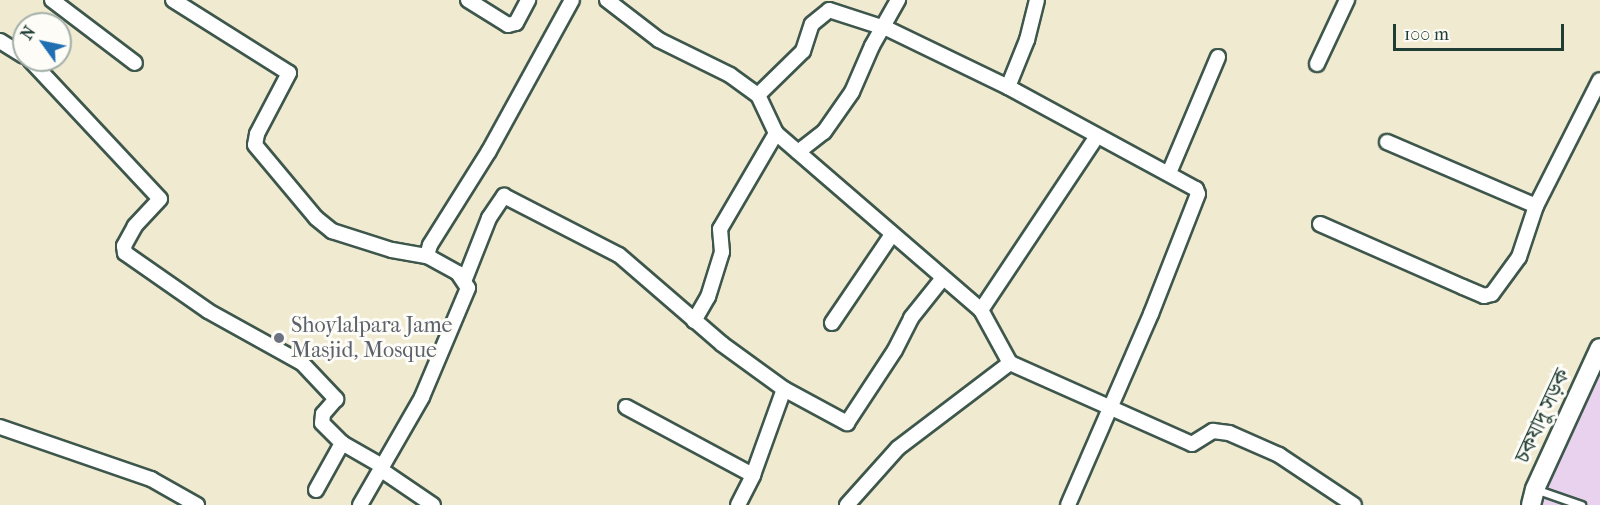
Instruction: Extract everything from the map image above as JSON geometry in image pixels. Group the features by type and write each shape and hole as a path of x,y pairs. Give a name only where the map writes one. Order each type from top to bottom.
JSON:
{"street":[{"path":"52,0 135,63"},
{"path":"173,0 289,72 257,134 255,145 316,218 332,231 392,250 427,256 465,279"},
{"path":"468,0 508,25 516,23 528,0"},
{"path":"427,256 439,225 489,151 572,0"},
{"path":"607,0 659,40 730,75 758,95 776,133 891,236 981,310 1010,363 1192,444 1213,430 1228,433 1279,455 1333,499 1354,505"},
{"path":"798,152 824,132 852,92 898,0"},
{"path":"1008,87 1028,40 1037,0"},
{"path":"1317,64 1347,0"},
{"path":"758,95 803,51 812,24 830,10 883,27 1008,87 1196,189 1198,194 1113,408 1068,505"},
{"path":"1169,173 1218,57"},
{"path":"41,72 160,199 135,226 124,246 125,253 208,311 280,348 302,363 336,399 322,419 342,443 381,467 433,505"},
{"path":"1320,224 1484,296 1498,289 1520,257 1536,206 1600,80"},
{"path":"694,321 708,297 722,252 720,229 776,133"},
{"path":"981,310 1096,136"},
{"path":"1387,142 1536,206"},
{"path":"360,505 422,397 468,288 465,279 489,218 504,196 619,255 694,321 784,389 847,423 895,350 911,318 944,278"},
{"path":"832,323 891,236"},
{"name":"চকযাদু সড়ক","path":"1533,497 1600,348"},
{"path":"847,505 898,448 1010,363"},
{"path":"738,505 753,475 784,389"},
{"path":"626,407 753,475"},
{"path":"0,427 151,479 197,505"},
{"path":"316,490 342,443"}],"lane":[{"path":"1533,497 1581,505"}],"shaded area":[{"path":"1600,363 1600,505 1537,505 1566,445"}],"place":[{"name":"Shoylalpara Jame Masjid, Mosque","path":"279,338"}]}
